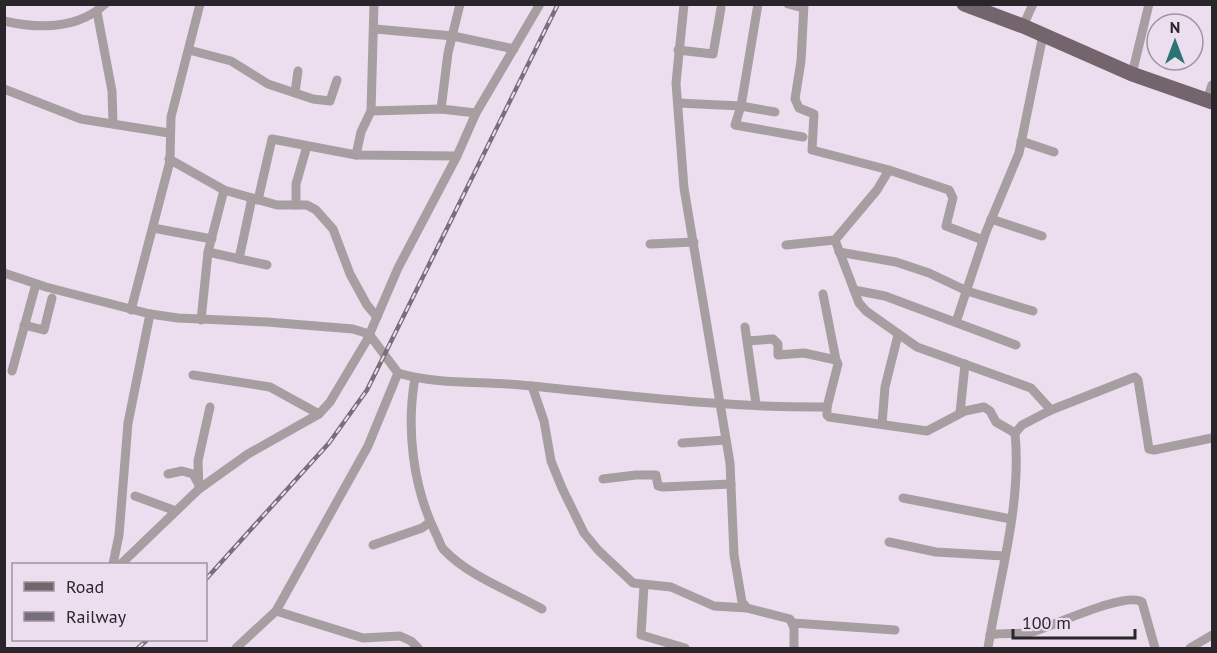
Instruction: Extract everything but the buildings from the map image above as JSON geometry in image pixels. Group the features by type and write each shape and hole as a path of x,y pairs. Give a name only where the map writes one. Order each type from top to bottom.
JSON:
{"main road":[{"path":"964,4 1023,26 1132,74 1210,101"}],"street":[{"path":"4,21 32,28 45,28 98,12 105,4"},
{"path":"131,310 170,159 169,133 200,4"},
{"path":"356,155 361,132 371,111 374,4"},
{"path":"441,109 448,53 460,4"},
{"path":"122,563 176,512 199,486 248,454 319,414 330,402 369,334 398,268 457,156 476,113 540,4"},
{"path":"684,4 678,50 678,104 684,188 699,285 722,405 731,484 734,555 742,602 747,608"},
{"path":"758,4 741,106 735,126 803,137"},
{"path":"788,4 804,6 795,102 799,108 814,114 812,150 889,170 949,190 953,198 946,226 984,240"},
{"path":"1023,26 1033,4"},
{"path":"1132,74 1149,4"},
{"path":"678,50 713,54 721,8"},
{"path":"98,12 112,91 113,123"},
{"path":"375,29 453,36 514,49"},
{"path":"956,322 991,219 1019,153 1043,35"},
{"path":"189,50 231,61 268,84 313,99 330,101 337,80"},
{"path":"295,92 298,71"},
{"path":"1210,101 1212,85"},
{"path":"4,89 81,119 169,133"},
{"path":"678,104 741,106 775,112"},
{"path":"371,111 441,109 476,113"},
{"path":"239,259 269,142 275,139 356,155 457,156"},
{"path":"1021,141 1054,152"},
{"path":"296,204 298,178 307,146"},
{"path":"170,159 224,190 285,206 307,205 330,224 350,274 367,305 377,317"},
{"path":"786,245 835,240 877,190 889,170"},
{"path":"201,320 208,252 224,190"},
{"path":"991,219 1042,236"},
{"path":"153,228 212,239"},
{"path":"835,240 854,290 866,311 917,347 1031,388 1051,410"},
{"path":"650,244 694,242"},
{"path":"208,252 267,265"},
{"path":"839,252 896,262 929,273 967,291 1034,312"},
{"path":"4,273 36,284 150,314 201,320 267,322 352,329 369,334 398,373 416,378 532,386 568,392 722,405 827,406"},
{"path":"12,371 36,284"},
{"path":"854,290 885,296 1016,345"},
{"path":"823,294 838,364 827,406 827,415 927,431 960,413 984,407 990,411 996,422 1015,433"},
{"path":"24,326 44,330 52,297"},
{"path":"113,563 119,535 128,423 150,314"},
{"path":"745,327 756,404"},
{"path":"882,424 885,387 898,335"},
{"path":"748,341 773,339 778,344 778,355 804,353 836,360"},
{"path":"960,413 965,364"},
{"path":"236,648 276,611 368,446 398,373"},
{"path":"193,375 270,387 319,414"},
{"path":"988,648 995,618 1018,464 1015,433 1022,425 1051,410 1135,377 1138,380 1149,449 1154,450 1212,438"},
{"path":"416,378 411,424 414,465 430,522 443,549 461,563 542,609"},
{"path":"532,386 544,422 551,461 584,533 628,579 644,585 671,587 714,606 747,608 790,619 793,623 794,648"},
{"path":"199,486 198,460 210,407"},
{"path":"682,444 726,440"},
{"path":"168,474 182,471 193,474 199,486"},
{"path":"603,479 656,475 658,486 663,487 731,484"},
{"path":"135,496 176,512"},
{"path":"903,498 1011,519"},
{"path":"373,545 422,528 430,522"},
{"path":"889,542 936,552 1004,556"},
{"path":"641,648 644,638 641,631 644,585"},
{"path":"990,635 1032,632 1111,603 1136,598 1142,602 1155,648"},
{"path":"276,611 363,638 400,636 411,640 418,648"},
{"path":"793,623 895,630"},
{"path":"1190,648 1212,635"},
{"path":"644,638 686,648"}],"railway":[{"path":"207,578 329,443 367,390 558,4"},
{"path":"138,648 146,641"}]}
